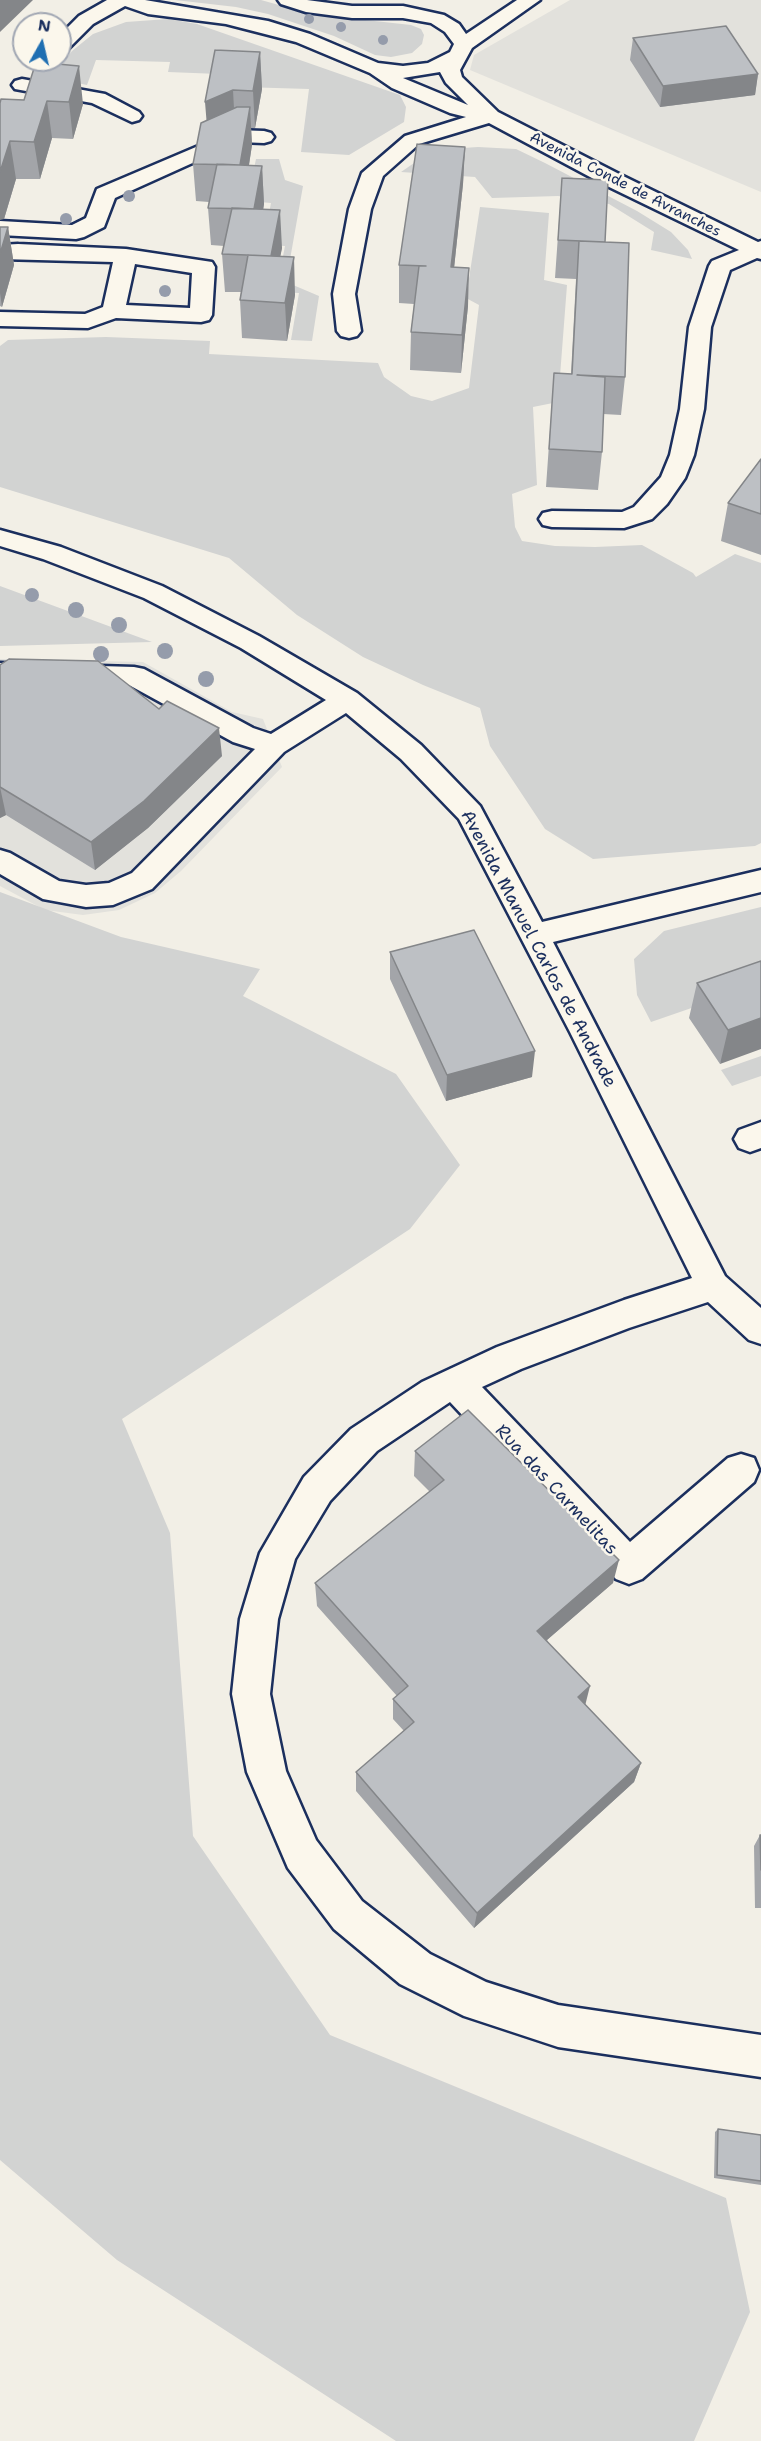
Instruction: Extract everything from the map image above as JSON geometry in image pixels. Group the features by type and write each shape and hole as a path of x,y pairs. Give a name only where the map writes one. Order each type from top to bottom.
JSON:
{"street":[{"path":"72,34 86,20 121,0"},
{"path":"128,0 148,8 226,18 268,27 303,38 374,68 403,72 434,68 530,0"},
{"path":"288,0 306,6 352,12 403,12 437,19 453,28 460,50"},
{"path":"403,12 435,0"},
{"name":"Avenida Conde de Avranches","path":"460,50 450,70 453,79 491,116"},
{"name":"Avenida Conde de Avranches","path":"374,68 399,84 457,109 491,116 613,180 759,250"},
{"path":"34,72 14,91 98,98 132,116"},
{"path":"349,331 344,294 360,209 373,173 412,140 491,116"},
{"path":"0,228 76,232 96,222 105,194 236,136 264,137"},
{"path":"552,519 624,520 643,513 658,498 673,478 682,455 692,409 700,327 720,266 759,250"},
{"path":"0,252 126,256 204,267 201,315 113,311 88,321 0,319"},
{"path":"113,311 126,256"},
{"name":"Avenida Manuel Carlos de Andrade","path":"0,538 52,553 153,592 250,642 347,700 411,752 470,813 585,1032 713,1286"},
{"path":"0,672 134,676 243,735 274,745"},
{"path":"0,861 52,891 86,896 113,894 142,881 274,745 347,700"},
{"path":"533,936 761,881"},
{"path":"761,1329 713,1286 509,1358 434,1393 364,1440 317,1489 278,1553 259,1619 250,1694 267,1772 302,1854 348,1915 415,1969 479,2001 558,2026 761,2056"},
{"name":"Rua das Carmelitas","path":"455,1383 629,1567 741,1470"}],"shaded area":[{"path":"175,0 261,0 311,14 411,25 421,29 424,35 422,44 412,53 391,57 375,55 334,36 268,14 236,7"},
{"path":"570,0 761,0 761,192 470,70 474,55"},
{"path":"168,19 197,24 400,95 406,107 404,122 349,155 301,152 309,89 242,87 244,75 168,72 170,62 96,60 87,85 57,79 53,76 56,72 72,72 72,51 93,34 126,22"},
{"path":"478,147 516,149 637,211 671,232 688,250 692,259 651,250 654,232 609,204 558,196 492,198 475,177 401,172 433,150"},
{"path":"256,159 279,159 285,180 303,186 286,282 319,296 312,341 291,340 299,293 276,292 285,246 263,245 271,203 247,201"},
{"path":"480,207 549,213 544,280 567,285 558,402 533,407 537,485 512,494 515,527 522,541 555,546 642,545 693,573 696,577 735,554 761,563 761,843 755,846 593,859 545,829 490,746 480,708 363,657 297,615 229,558 0,487 0,346 8,340 106,337 210,341 209,354 378,363 384,377 411,396 432,401 469,388 479,305 466,298"},
{"path":"0,586 152,642 0,646"},
{"path":"0,659 143,662 232,712 263,719 282,767 181,871 155,893 119,910 83,915 45,910 0,886"},
{"path":"0,892 121,937 260,969 243,996 396,1074 460,1165 410,1229 122,1419 170,1533 193,1836 330,2035 726,2198 750,2312 694,2441 396,2441 117,2260 0,2160"},
{"path":"761,907 761,984 651,1022 637,995 634,959 664,931"},
{"path":"761,1056 761,1076 732,1086 721,1070"}],"building":[{"path":"726,26 758,74 663,86 633,38"},
{"path":"215,50 260,52 253,91 233,90 205,102"},
{"path":"72,65 79,66 69,102 47,101 34,142 10,141 0,172 1,99 24,100 33,72 72,72"},
{"path":"237,107 250,107 240,165 193,164 201,123"},
{"path":"417,144 465,147 451,267 469,268 462,335 411,332 419,266 426,266 399,265"},
{"path":"217,164 262,166 254,209 208,208"},
{"path":"562,178 608,180 605,242 558,240"},
{"path":"232,208 280,210 271,256 222,254"},
{"path":"0,227 8,227 0,254"},
{"path":"579,241 629,243 625,377 577,375 605,377 602,452 549,449 554,373 572,374"},
{"path":"248,255 294,257 285,303 240,300"},
{"path":"761,459 761,514 728,503"},
{"path":"9,659 98,661 159,709 167,701 219,728 144,801 91,842 0,787 0,665"},
{"path":"474,930 535,1051 447,1075 390,952"},
{"path":"761,961 761,1018 728,1030 697,983"},
{"path":"468,1410 619,1560 537,1631 590,1686 578,1697 641,1763 477,1913 356,1772 414,1722 393,1699 408,1686 315,1583 444,1480 415,1451"},
{"path":"718,2129 761,2135 761,2181 717,2175"}]}
